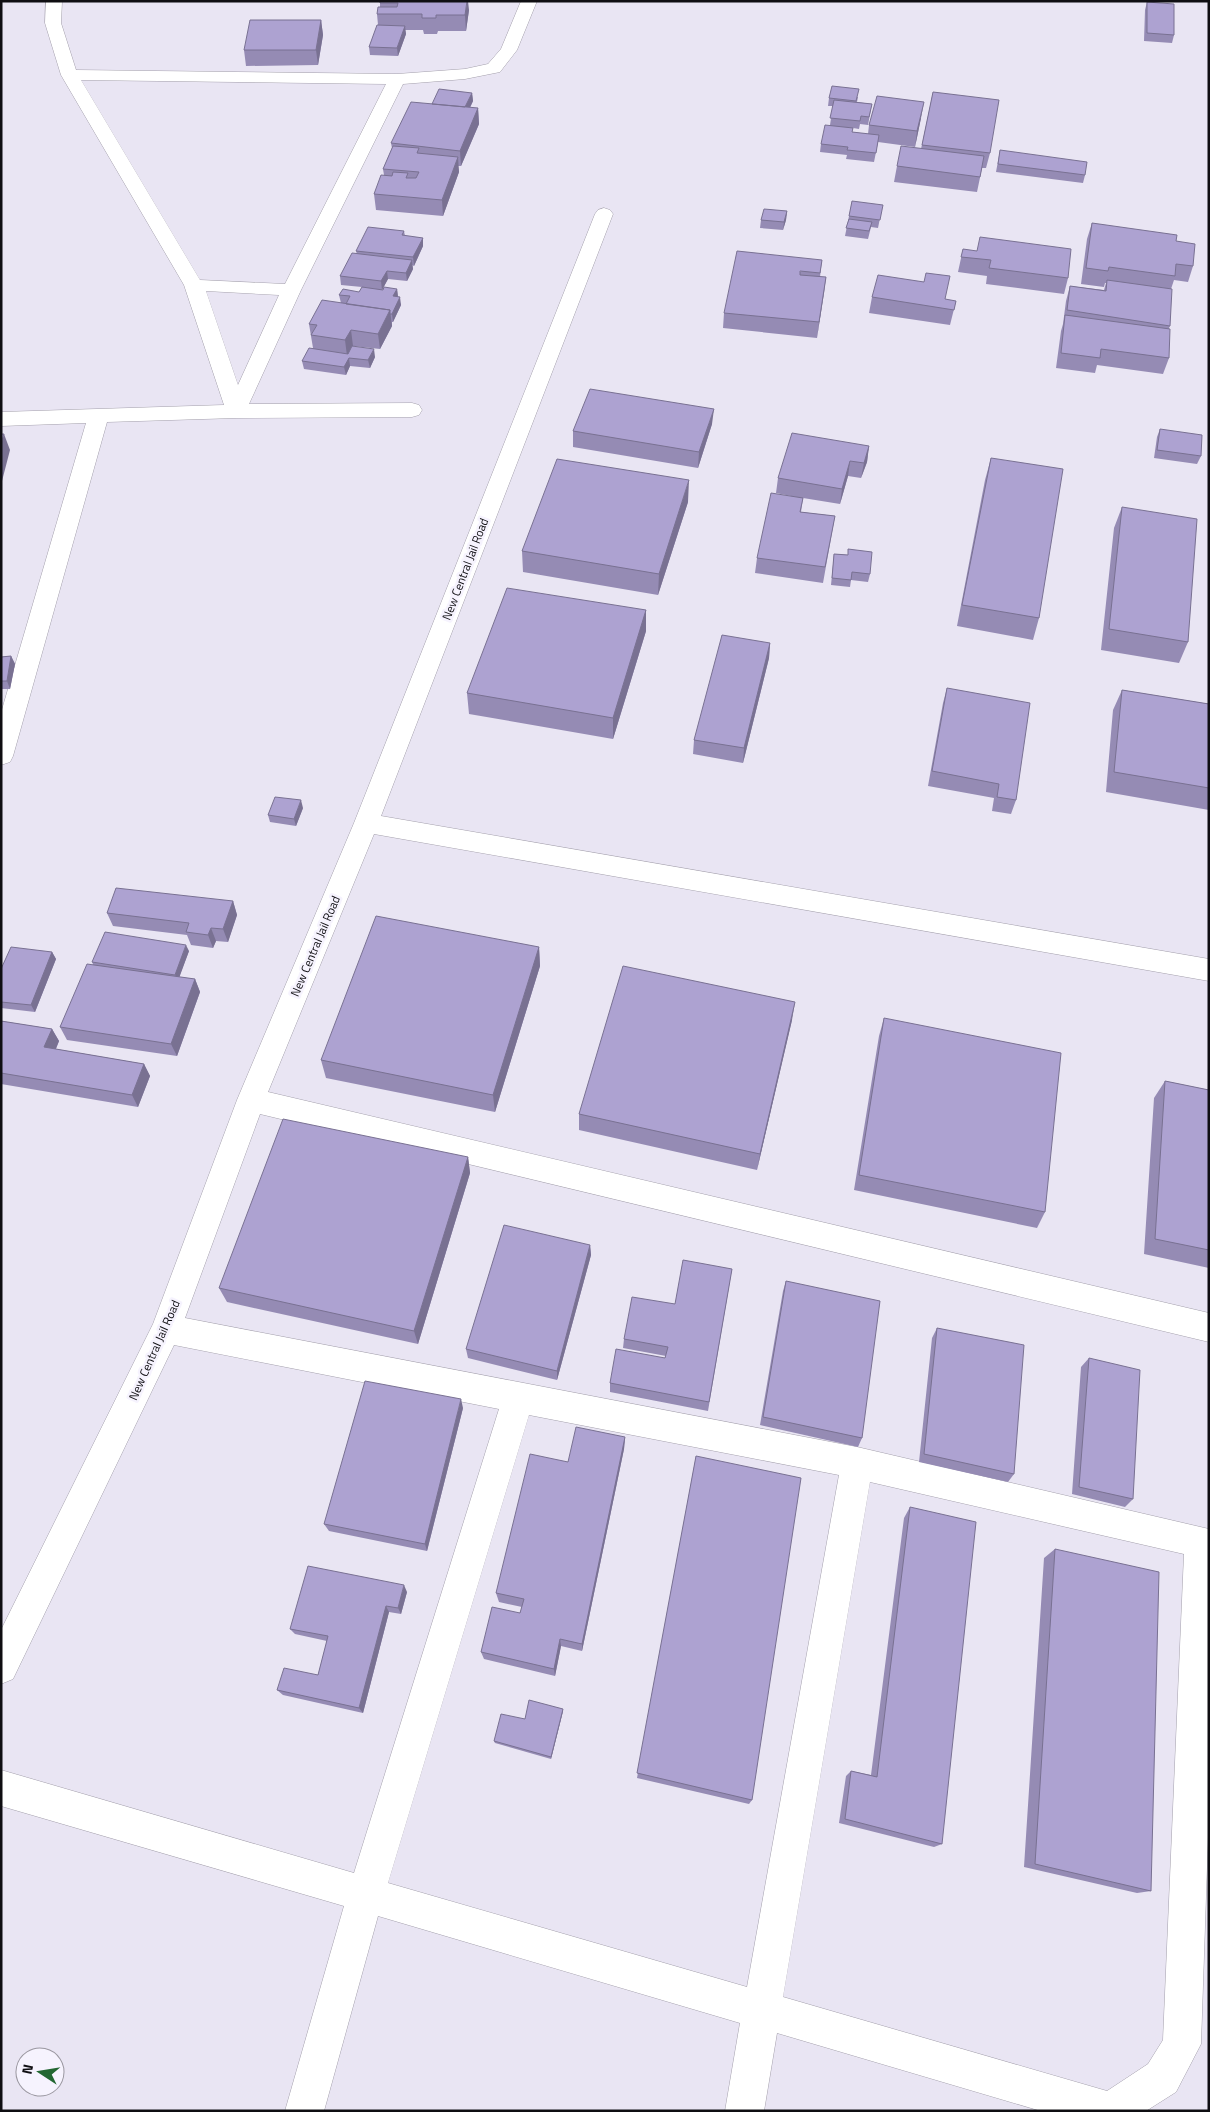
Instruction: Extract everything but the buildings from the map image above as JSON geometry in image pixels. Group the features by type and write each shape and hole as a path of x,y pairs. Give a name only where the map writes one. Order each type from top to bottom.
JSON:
{"street":[{"path":"54,1 52,23 69,75 194,285 236,411"},
{"path":"69,75 398,79 465,74 494,68 509,50 529,1"},
{"path":"236,411 291,290 398,79"},
{"name":"New Central Jail Road","path":"1,1667 166,1329 251,1100 366,823 604,214"},
{"path":"194,285 291,290"},
{"path":"1,419 236,411 412,410"},
{"path":"1,756 98,416"},
{"path":"366,823 1209,970"},
{"path":"251,1100 1209,1328"},
{"path":"1,1788 1109,2111 1162,2078 1182,2044 1201,1542 857,1463 166,1329"},
{"path":"304,2111 366,1894 518,1398"},
{"path":"744,2111 857,1463"}]}
